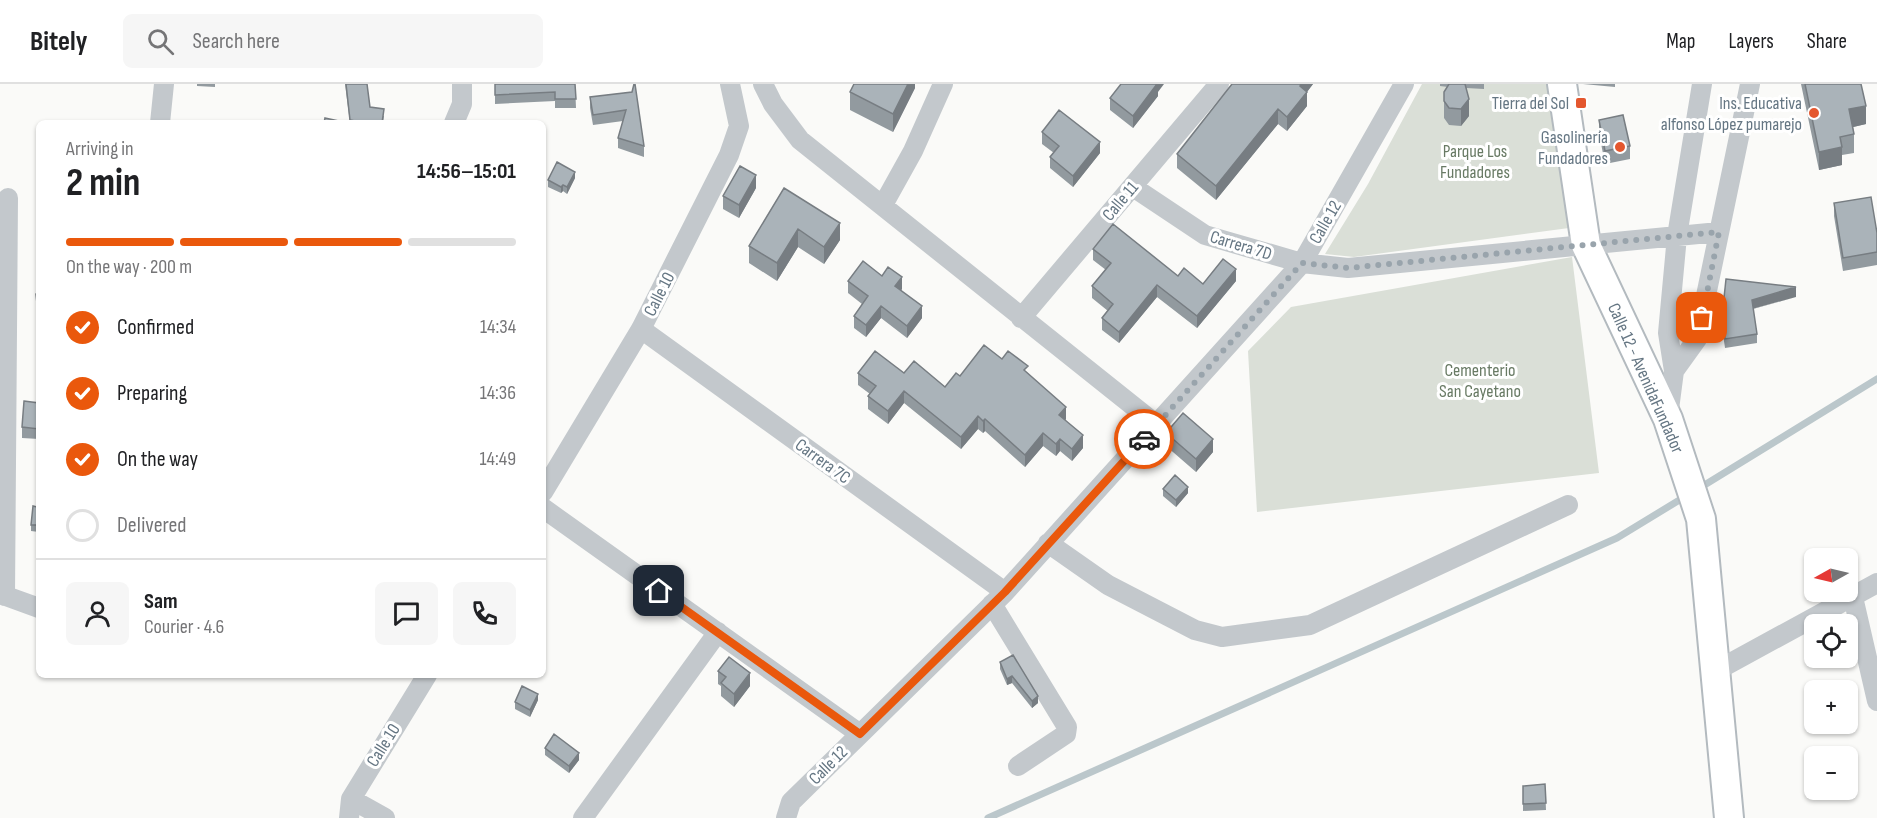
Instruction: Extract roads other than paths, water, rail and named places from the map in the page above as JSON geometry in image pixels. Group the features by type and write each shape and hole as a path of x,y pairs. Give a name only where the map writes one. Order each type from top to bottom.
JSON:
{"street":[{"path":"160,120 164,84"},
{"path":"455,120 462,104 462,84"},
{"name":"Calle 10","path":"546,487 641,329 729,155 739,126 730,84"},
{"path":"763,84 773,104 800,140 1157,425"},
{"path":"883,205 913,151 943,84"},
{"name":"Calle 11","path":"1021,318 1219,84"},
{"name":"Calle 12","path":"786,818 791,802 999,598 1302,263 1404,84"},
{"name":"Calle 12 - AvenidaFundador","path":"1562,84 1586,245 1668,419 1701,519 1729,818"},
{"path":"1668,419 1674,371 1668,333 1677,236 1702,84"},
{"path":"1674,371 1697,339 1750,84"},
{"name":"Carrera 7D","path":"1133,187 1205,235 1302,263 1348,268 1719,232"},
{"path":"8,198 2,595 36,607"},
{"name":"Carrera 7C","path":"641,329 999,598 1067,728 1066,734 1018,766"},
{"path":"1048,543 1108,585 1195,630 1222,637 1310,625 1568,505"},
{"path":"546,510 860,734"},
{"path":"1858,594 1877,583"},
{"path":"1714,672 1844,602"},
{"path":"1854,602 1877,699"},
{"path":"583,818 718,632"},
{"name":"Calle 10","path":"350,809 425,678"},
{"path":"350,809 385,818"}],"waterway":[{"path":"1698,489 1877,379"},
{"path":"988,818 1617,538 1686,496"}],"place":[{"name":"Tierra del Sol","path":"1581,103"},
{"name":"Ins. Educativa alfonso López pumarejo","path":"1814,113"},
{"name":"Gasolinería Fundadores","path":"1620,147"}],"park label":[{"name":"Parque Los Fundadores","path":"1475,161"},
{"name":"Cementerio San Cayetano","path":"1480,380"}]}
